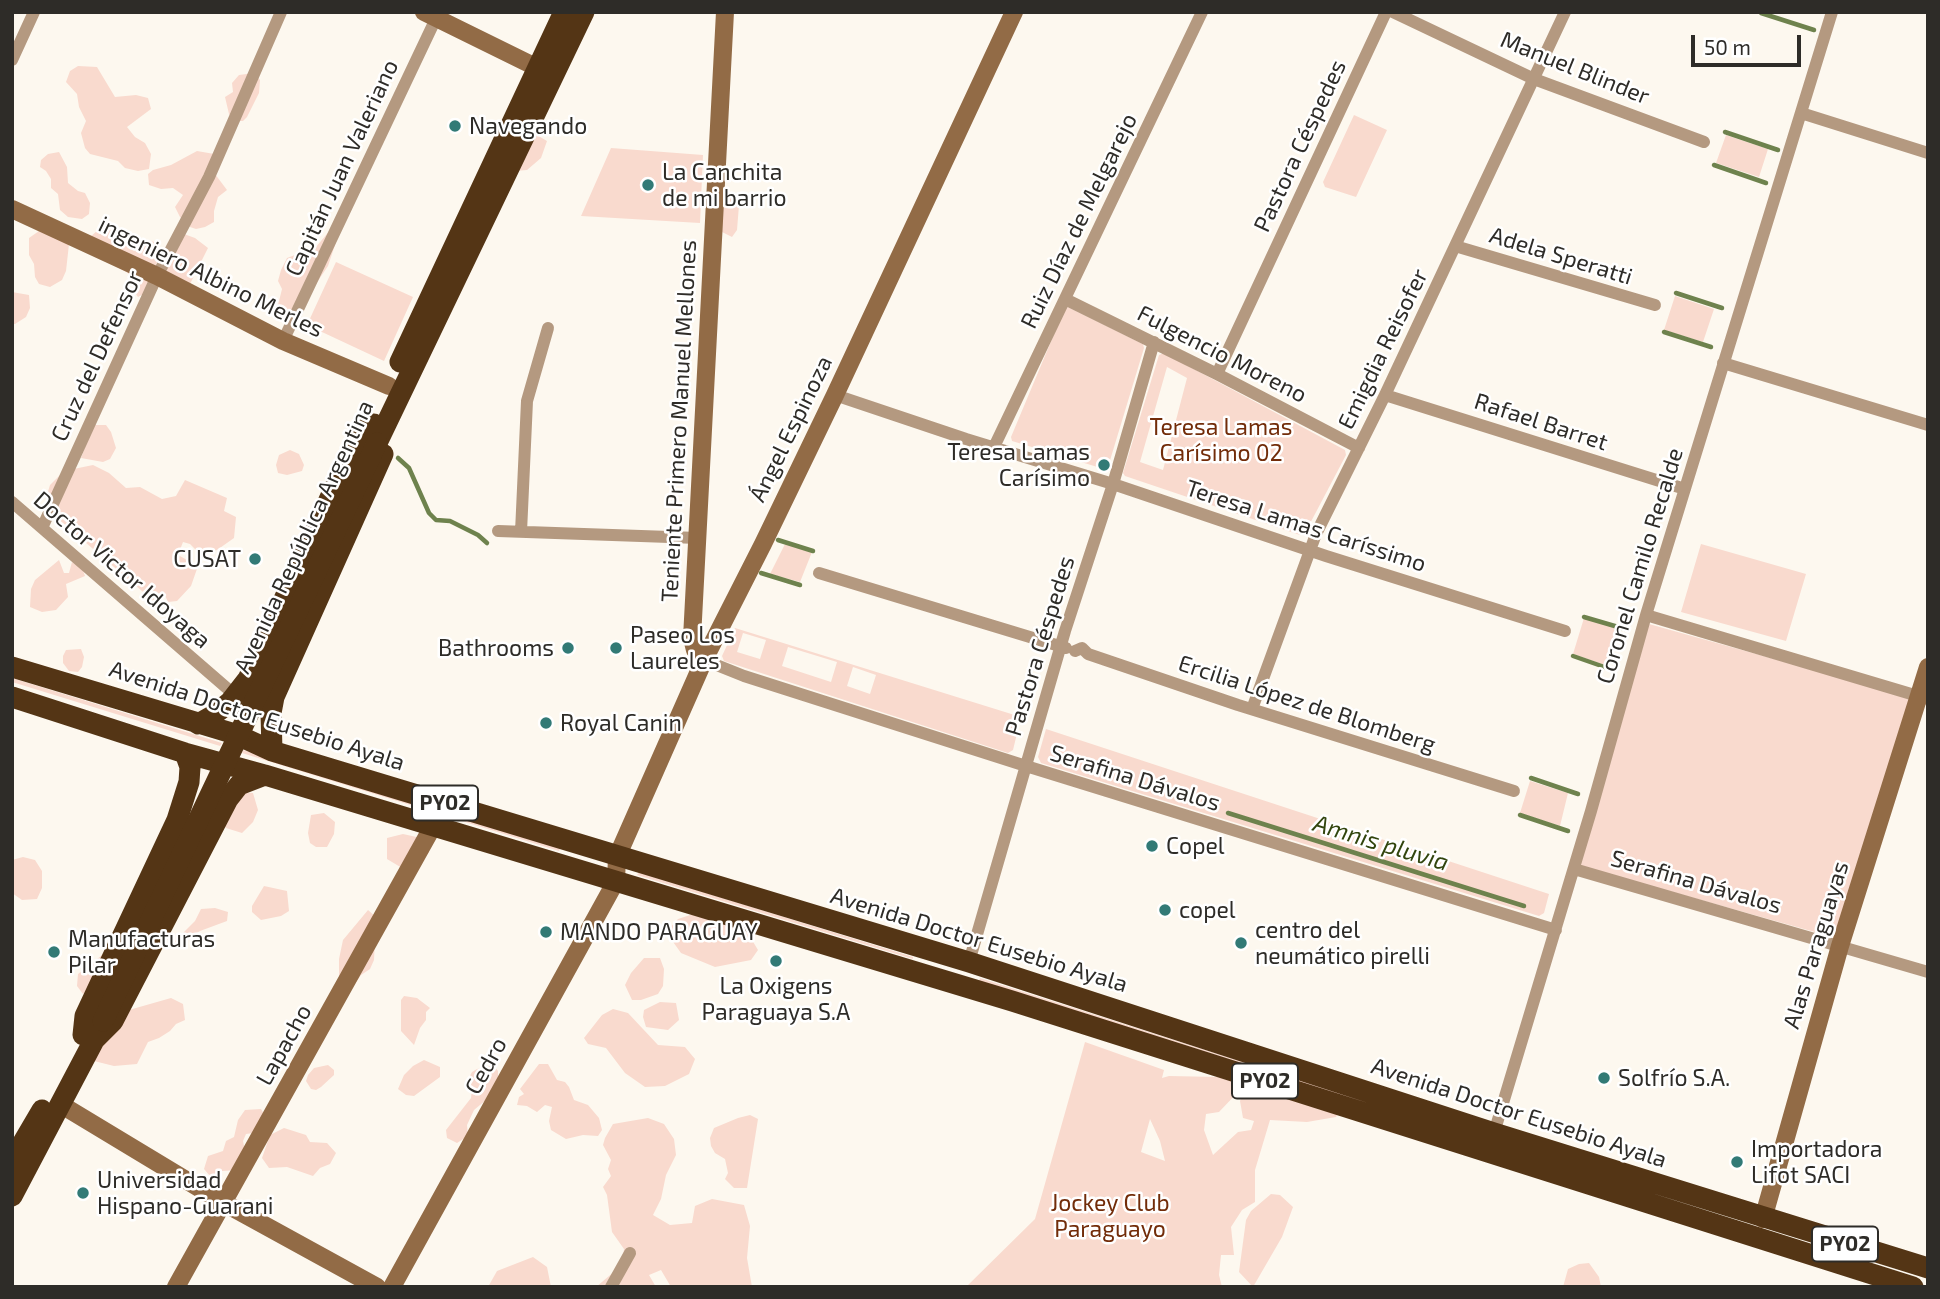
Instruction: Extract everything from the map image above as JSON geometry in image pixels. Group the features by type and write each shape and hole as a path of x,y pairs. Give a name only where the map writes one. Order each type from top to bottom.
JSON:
{"highway":[{"name":"Avenida República Argentina","path":"12,1196 60,1104 546,72 564,12"},
{"name":"Avenida República Argentina","path":"376,433 389,386 546,72 584,12"},
{"path":"198,724 236,696 248,679 357,438 366,428 376,433 383,454 274,697 271,713 272,751"},
{"name":"Avenida Doctor Eusebio Ayala","path":"12,667 235,734 272,751 901,968 1761,1228 1928,1268"},
{"name":"Avenida Doctor Eusebio Ayala","path":"12,697 185,753 433,826 617,868 969,962 1494,1133 1761,1228 1913,1287"},
{"path":"185,753 190,767 190,782 177,820 85,1016 94,1028 113,1021 228,799 239,785 265,775"},
{"path":"901,968 912,965 948,976 959,972 969,962"},
{"name":"Avenida República Argentina","path":"12,1161 94,1028"}],"street":[{"path":"12,60 34,12"},
{"name":"Cruz del Defensor","path":"41,528 157,276 209,177 281,12"},
{"name":"Teniente Primero Manuel Mellones","path":"704,660 695,650 692,638 725,12"},
{"name":"Ángel Espinoza","path":"617,868 704,660 835,395 1014,12"},
{"name":"Ruiz Díaz de Melgarejo","path":"993,447 1202,12"},
{"name":"Pastora Céspedes","path":"1217,374 1386,12"},
{"name":"Manuel Blinder","path":"1393,12 1534,79 1704,142"},
{"name":"Emigdia Reisofer","path":"1252,709 1310,550 1565,12"},
{"name":"Coronel Camilo Recalde","path":"1494,1133 1574,869 1646,615 1832,12"},
{"path":"433,14 546,72"},
{"name":"Capitán Juan Valeriano","path":"284,341 433,14"},
{"path":"1801,113 1928,153"},
{"name":"ingeniero Albino Merles","path":"12,209 157,276 284,341 389,386"},
{"name":"Adela Speratti","path":"1455,246 1656,306"},
{"name":"Fulgencio Moreno","path":"1065,299 1359,448"},
{"path":"521,532 527,401 548,328"},
{"name":"Pastora Céspedes","path":"969,962 1154,342"},
{"path":"1723,363 1928,425"},
{"name":"Teresa Lamas Caríssimo","path":"835,395 1565,631"},
{"name":"Rafael Barret","path":"1385,395 1685,489"},
{"name":"Doctor Victor Idoyaga","path":"12,502 236,696"},
{"path":"498,531 698,538"},
{"name":"Ercilia López de Blomberg","path":"819,573 1075,651 1079,657 1088,654 1252,709 1514,791"},
{"path":"1646,615 1924,698"},
{"name":"Serafina Dávalos","path":"704,660 744,676 1026,766 1556,930"},
{"name":"Alas Paraguayas","path":"1761,1228 1840,946 1924,698 1928,667"},
{"name":"Lapacho","path":"176,1287 433,826"},
{"name":"Cedro","path":"393,1287 617,868"},
{"name":"Serafina Dávalos","path":"1574,869 1928,972"},
{"path":"60,1104 224,1203 377,1287"},
{"path":"611,1287 630,1253"}],"green space":[{"path":"78,66 97,67 115,97 136,95 148,98 151,109 127,127 135,137 145,143 151,154 149,169 138,171 125,168 118,161 90,154 85,148 81,133 86,121 79,107 77,94 66,82 70,71"},
{"path":"254,73 260,80 259,93 247,117 243,121 234,121 229,114 225,97 233,92 232,83 239,75"},
{"path":"1354,115 1387,130 1356,197 1325,187 1323,182"},
{"path":"535,134 547,141 541,158 527,170 515,171"},
{"path":"1726,135 1768,149 1759,177 1716,163"},
{"name":"La Canchita de mi barrio","path":"611,148 703,155 700,223 581,216"},
{"path":"197,151 220,155 215,174 227,190 218,197 214,222 196,229 180,217 175,207 183,195 173,188 161,189 149,185 148,174"},
{"path":"59,152 67,167 68,183 85,193 90,203 89,214 82,219 68,217 60,210 58,194 51,188 51,179 46,171 40,167 41,160 48,154"},
{"path":"721,197 732,198 739,205 737,230 732,237 720,231"},
{"path":"331,229 336,242 328,266 297,312 286,312 278,305 282,289 278,281 287,258 316,247"},
{"path":"98,230 112,230 158,243 160,253 147,292 138,297 128,273 113,265 90,237"},
{"path":"39,231 69,244 66,271 62,280 50,287 39,284 29,255 29,238"},
{"path":"184,234 208,248 186,292 173,291 165,264"},
{"path":"336,262 413,297 384,361 307,325"},
{"path":"12,292 29,295 30,308 26,317 15,324 12,324"},
{"path":"1675,296 1714,309 1703,342 1664,330"},
{"path":"1068,307 1143,344 1144,348 1108,467 1104,469 1012,441 1011,437 1065,308"},
{"name":"Teresa Lamas Carísimo 02","path":"1164,353 1345,450 1346,455 1305,533 1300,535 1125,476 1123,473 1159,355","holes":["1167,367 1187,378 1163,470 1140,462"]},
{"path":"93,425 106,425 116,448 110,459 103,462 81,458"},
{"path":"290,450 299,454 304,465 302,471 287,475 278,473 276,465 279,455"},
{"path":"93,465 109,473 126,488 140,487 162,499 176,496 185,480 227,498 224,511 236,517 234,538 217,550 201,555 190,544 183,542 178,555 198,566 191,586 177,601 168,602 163,591 157,604 49,511 46,498 50,485 64,471"},
{"path":"785,544 812,552 800,582 770,574"},
{"path":"1701,544 1806,574 1786,641 1681,612"},
{"path":"59,560 64,573 69,573 72,562 82,568 85,576 66,584 68,597 56,610 42,612 30,607 31,589 35,580"},
{"path":"1584,618 1616,628 1605,665 1573,654"},
{"path":"1649,624 1910,697 1836,938 1580,866"},
{"path":"735,628 1021,717 1013,750 1008,753 724,661 722,656","holes":["743,633 766,640 760,659 737,652","788,647 837,662 831,682 782,666","853,667 876,675 870,694 847,686"]},
{"path":"81,649 84,657 82,667 78,672 69,671 63,663 66,650"},
{"path":"12,678 222,743 220,746 12,682"},
{"path":"1046,729 1549,894 1544,913 1539,916 1041,763 1038,757"},
{"path":"243,750 560,849 559,851 242,753"},
{"path":"1530,781 1568,793 1560,826 1520,813"},
{"path":"235,792 253,793 258,810 253,822 242,833 226,828 221,822"},
{"path":"324,813 335,822 334,834 327,847 316,847 310,843 308,833 311,815"},
{"path":"403,834 421,838 429,852 417,864 402,868 387,859 387,838"},
{"path":"23,857 35,860 42,871 42,888 37,899 22,900 12,893 12,860"},
{"path":"639,872 913,957 913,959 637,875"},
{"path":"264,886 287,891 289,911 281,916 261,920 252,912 252,906"},
{"path":"215,908 228,912 227,921 200,931 176,947 175,941 195,921 201,909"},
{"path":"368,910 376,917 374,960 370,969 361,975 352,988 339,983 339,959 343,940"},
{"path":"693,914 746,930 758,950 751,960 715,967 681,953 666,932 678,919"},
{"path":"106,952 89,989 83,994 77,986 78,974"},
{"path":"644,958 660,958 664,969 663,986 658,994 632,1000 625,985"},
{"name":"Jockey Club Paraguayo","path":"980,978 1452,1129 1342,1109 1336,1117 1307,1122 1270,1120 1255,1170 1255,1202 1242,1210 1231,1227 1234,1255 1221,1255 1219,1275 1222,1287 966,1287 1035,1219 1085,1042 1164,1070 1162,1078 1218,1077 1234,1082 1239,1091 1219,1112 1206,1114 1204,1130 1213,1155 1238,1132 1251,1130 1254,1121 1243,1118 1240,1101 1242,1096 1254,1089 1281,1086 979,981","holes":["1150,1119 1165,1161 1141,1152"]},
{"path":"404,996 417,998 430,1008 414,1045 401,1031 401,1000"},
{"path":"171,998 183,1004 185,1020 159,1038 148,1042 137,1064 114,1066 82,1058 129,1010"},
{"path":"660,1002 676,1003 679,1020 668,1030 646,1027 643,1017 644,1010"},
{"path":"613,1009 628,1013 658,1045 685,1047 695,1059 689,1074 665,1086 645,1087 625,1073 606,1048 588,1044 584,1038 602,1015"},
{"path":"424,1060 440,1067 440,1077 414,1096 406,1095 398,1089 404,1075"},
{"path":"539,1064 548,1064 557,1080 565,1082 569,1087 574,1100 588,1105 599,1118 602,1130 598,1136 583,1135 566,1139 551,1130 549,1121 552,1107 545,1105 537,1112 527,1106 517,1105 519,1097 524,1094 520,1089"},
{"path":"328,1065 334,1070 334,1075 321,1087 311,1089 306,1081 308,1075 314,1068"},
{"path":"493,1065 498,1071 498,1081 486,1100 474,1110 467,1125 468,1136 457,1143 447,1138 446,1130 471,1098 472,1089 466,1083 472,1072"},
{"path":"261,1109 265,1116 253,1133 246,1134 243,1141 245,1151 238,1170 222,1171 218,1176 210,1176 204,1169 208,1156 223,1151 226,1141 234,1137 238,1120 245,1110"},
{"path":"750,1115 758,1119 747,1188 734,1188 725,1179 728,1173 725,1159 715,1153 710,1138 714,1128"},
{"path":"648,1118 664,1124 674,1139 676,1155 666,1175 661,1199 653,1215 670,1225 692,1223 695,1206 712,1199 744,1205 750,1226 747,1258 752,1287 671,1287 661,1270 649,1275 656,1287 596,1287 622,1265 624,1249 612,1232 607,1195 603,1187 611,1176 608,1169 611,1160 603,1145 605,1138 613,1124"},
{"path":"284,1128 306,1135 310,1142 327,1143 336,1153 330,1164 320,1168 313,1176 287,1167 269,1168 262,1158 270,1135"},
{"path":"1271,1194 1280,1195 1293,1207 1282,1237 1253,1287 1239,1272 1246,1220 1251,1211"},
{"path":"533,1257 547,1267 551,1287 488,1287 497,1271"},
{"path":"1589,1263 1599,1277 1601,1287 1563,1287 1568,1269"}],"waterway":[{"name":"Amnis pluvia","path":"1761,13 1814,30"},
{"name":"Amnis pluvia","path":"1725,132 1778,150"},
{"name":"Amnis pluvia","path":"1714,165 1766,183"},
{"name":"Amnis pluvia","path":"1676,293 1722,308"},
{"name":"Amnis pluvia","path":"1664,332 1711,347"},
{"name":"Amnis pluvia","path":"398,458 409,468 429,513 436,520 450,521 478,535 487,543"},
{"name":"Amnis pluvia","path":"778,540 813,551"},
{"name":"Amnis pluvia","path":"761,573 800,585"},
{"name":"Amnis pluvia","path":"1584,617 1625,629"},
{"name":"Amnis pluvia","path":"1573,656 1613,670"},
{"name":"Amnis pluvia","path":"1531,778 1578,794"},
{"name":"Amnis pluvia","path":"1228,813 1524,906"},
{"name":"Amnis pluvia","path":"1520,815 1568,831"}],"place":[{"name":"Navegando","path":"455,126"},
{"name":"La Canchita de mi barrio","path":"648,185"},
{"name":"Teresa Lamas Carísimo","path":"1104,465"},
{"name":"CUSAT","path":"255,559"},
{"name":"Bathrooms","path":"568,648"},
{"name":"Paseo Los Laureles","path":"616,648"},
{"name":"Royal Canin","path":"546,723"},
{"name":"Copel","path":"1152,846"},
{"name":"copel","path":"1165,910"},
{"name":"MANDO PARAGUAY","path":"546,932"},
{"name":"centro del neumático pirelli","path":"1241,943"},
{"name":"Manufacturas Pilar","path":"54,952"},
{"name":"La Oxigens Paraguaya S.A","path":"776,961"},
{"name":"Solfrío S.A.","path":"1604,1078"},
{"name":"Importadora Lifot SACI","path":"1737,1162"},
{"name":"Universidad Hispano-Guarani","path":"83,1193"}]}
